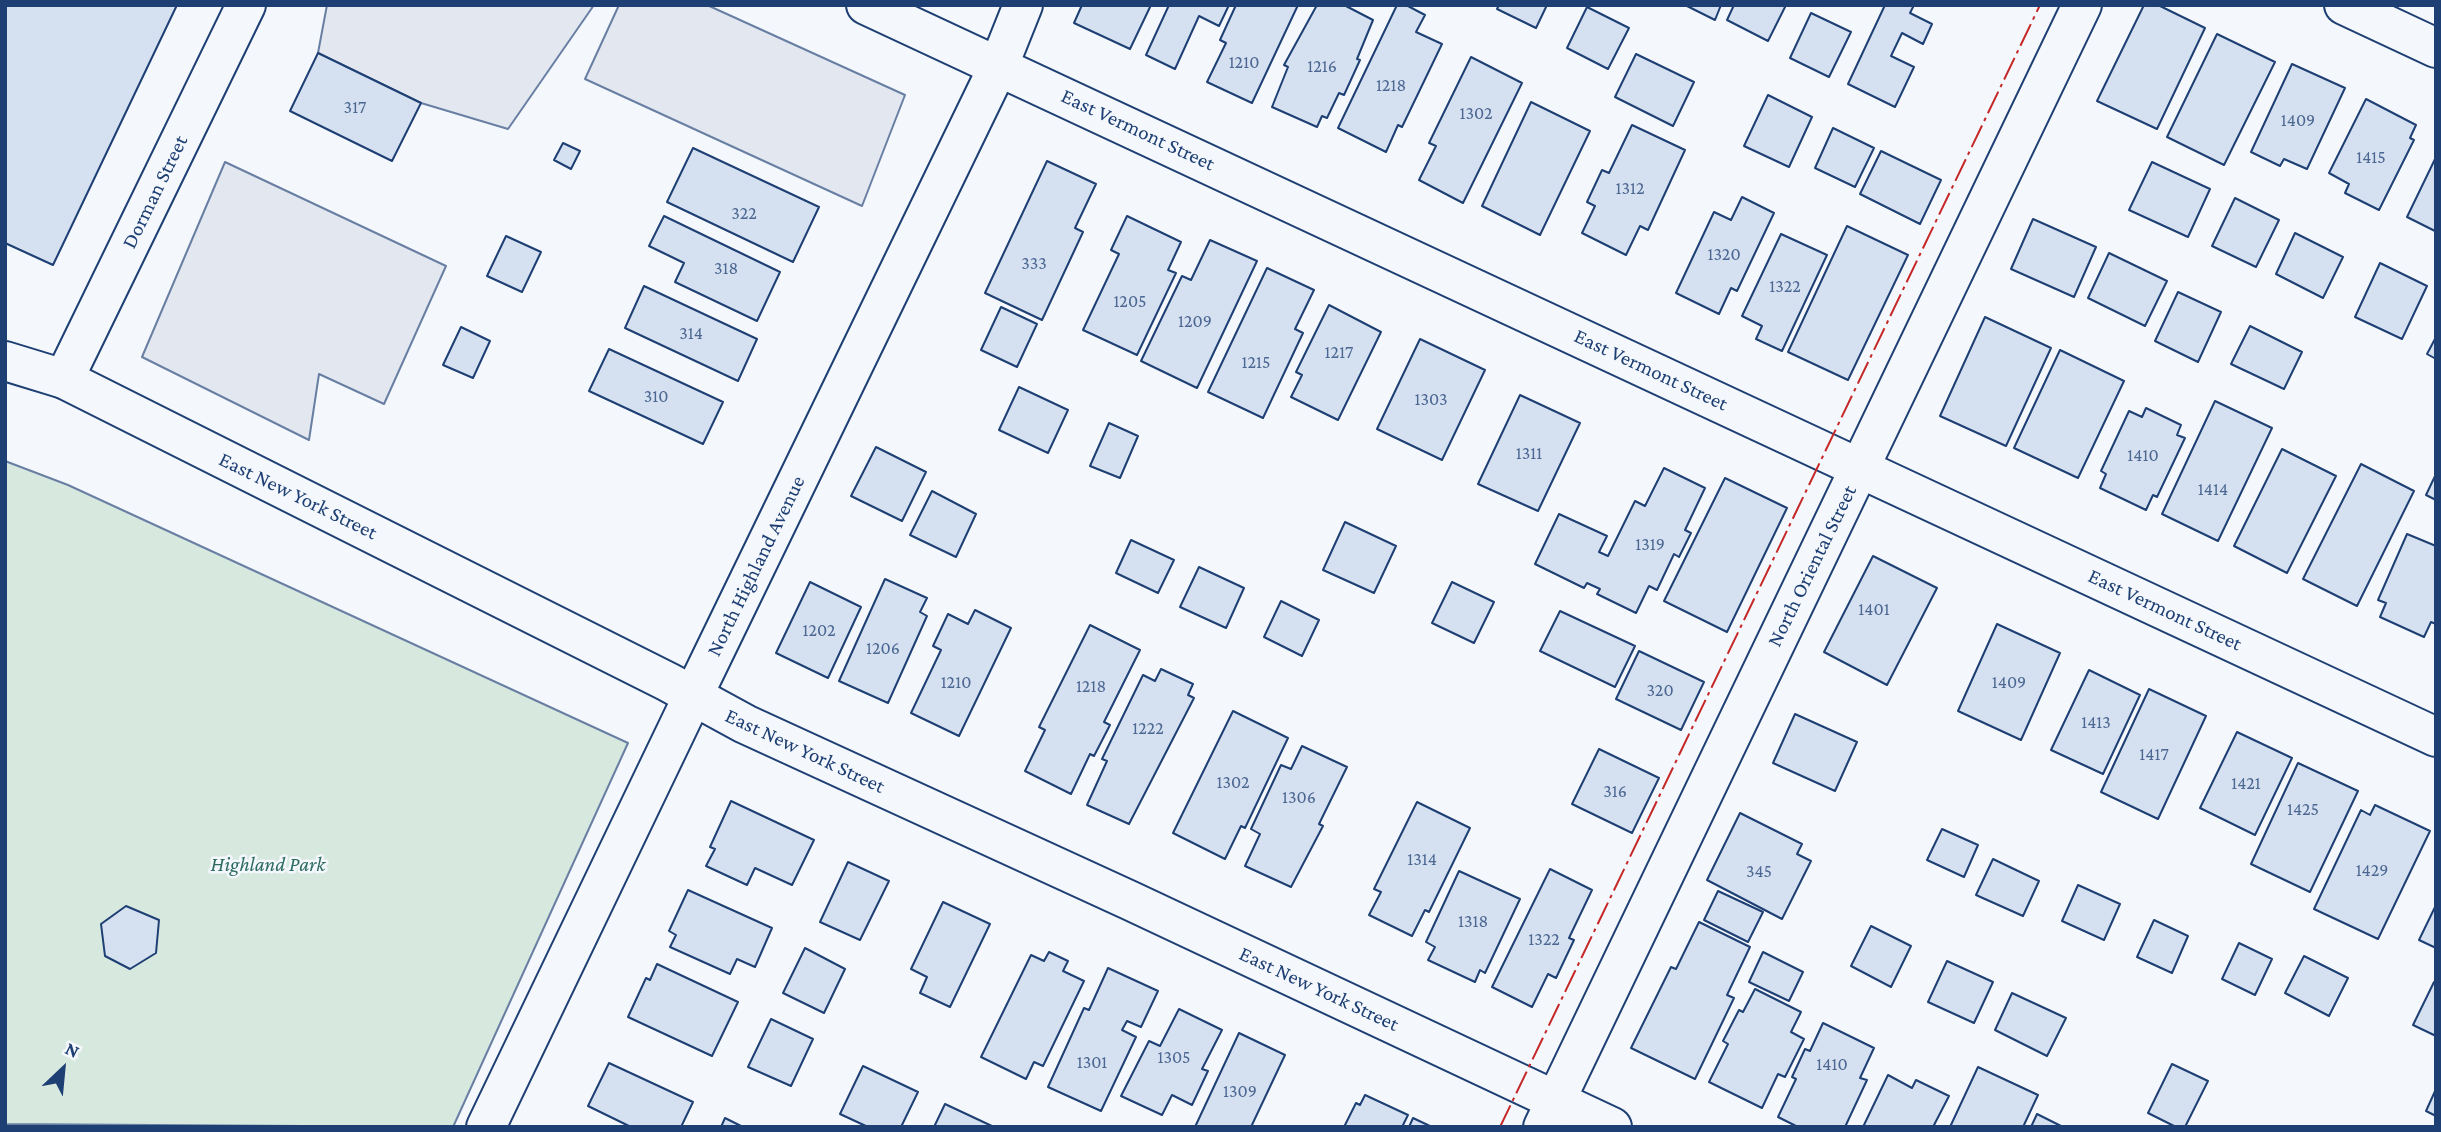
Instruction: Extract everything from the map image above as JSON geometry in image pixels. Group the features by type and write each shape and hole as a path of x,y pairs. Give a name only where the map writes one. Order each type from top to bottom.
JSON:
{"street":[{"name":"Dorman Street","path":"64,379 246,5"},
{"name":"East Vermont Street","path":"866,5 2436,737"},
{"name":"North Highland Avenue","path":"486,1127 999,65 1023,5"},
{"name":"North Oriental Street","path":"1550,1114 2082,5"},
{"path":"2344,5 2436,48"},
{"name":"East New York Street","path":"5,361 64,379 668,682 692,698 1550,1114 1612,1127"}],"green space":[{"name":"Highland Park","path":"5,461 68,485 628,743 453,1127 5,1124"}],"shaded area":[{"path":"327,5 594,5 508,129 421,103 318,53"},
{"path":"619,5 707,5 905,95 862,206 585,79"},
{"path":"225,162 446,266 384,404 319,374 309,440 142,357"}],"building":[{"path":"5,5 177,5 53,265 5,243"},
{"path":"1082,5 1151,5 1130,49 1074,23"},
{"path":"1169,5 1229,5 1219,26 1199,16 1175,69 1146,55"},
{"path":"1236,5 1298,5 1252,103 1207,82 1226,43 1220,40"},
{"path":"1317,5 1344,5 1373,20 1357,59 1360,60 1344,95 1339,93 1327,118 1322,116 1317,127 1272,107 1288,67 1284,65"},
{"path":"1397,5 1406,5 1425,15 1416,32 1442,44 1402,127 1398,125 1386,152 1338,128"},
{"path":"1499,5 1547,5 1536,28 1497,9"},
{"path":"1685,5 1721,5 1715,20"},
{"path":"1734,5 1786,5 1768,41 1727,20"},
{"path":"1885,5 1914,5 1910,13 1932,24 1923,44 1902,33 1891,56 1914,67 1895,107 1848,84"},
{"path":"2144,5 2158,5 2205,28 2157,129 2097,101"},
{"path":"1587,7 1629,28 1608,69 1567,48"},
{"path":"1811,13 1851,32 1829,77 1790,58"},
{"path":"2217,34 2275,62 2224,165 2167,137"},
{"path":"318,53 421,103 392,161 290,111"},
{"path":"1636,54 1694,82 1673,126 1615,97"},
{"path":"1471,57 1522,83 1463,203 1419,180 1436,146 1429,143"},
{"path":"2292,64 2345,88 2307,169 2284,159 2280,166 2251,152"},
{"path":"1768,95 1812,117 1789,167 1744,146"},
{"path":"2366,99 2416,125 2410,138 2414,140 2379,210 2345,193 2349,184 2329,173"},
{"path":"1531,102 1590,131 1540,235 1482,206"},
{"path":"1632,125 1685,150 1648,230 1640,226 1626,255 1582,233 1595,206 1587,202 1602,170 1609,173"},
{"path":"1833,128 1874,148 1855,187 1815,168"},
{"path":"563,143 580,151 571,169 554,160"},
{"path":"693,148 819,207 793,262 667,202"},
{"path":"1881,151 1941,180 1920,224 1860,194"},
{"path":"2436,157 2436,229 2435,231 2407,217"},
{"path":"1047,161 1096,184 1075,228 1083,232 1042,320 985,293"},
{"path":"2152,162 2210,189 2188,237 2129,210"},
{"path":"1742,197 1774,213 1737,291 1731,288 1719,314 1676,293 1714,212 1731,220"},
{"path":"2235,198 2279,220 2256,267 2212,246"},
{"path":"664,216 780,272 757,321 675,282 684,263 649,246"},
{"path":"1127,216 1181,242 1168,270 1176,273 1137,355 1083,330 1119,254 1111,250"},
{"path":"2033,219 2096,247 2074,297 2011,269"},
{"path":"1847,226 1908,255 1848,380 1788,352"},
{"path":"2295,233 2343,257 2323,298 2276,274"},
{"path":"1781,234 1827,255 1782,351 1756,339 1762,326 1742,316"},
{"path":"506,236 541,252 522,292 487,276"},
{"path":"1210,240 1257,261 1197,388 1141,361 1182,276 1191,280"},
{"path":"2109,253 2167,281 2145,326 2088,298"},
{"path":"2380,263 2427,286 2402,339 2355,317"},
{"path":"1267,268 1314,290 1295,329 1303,333 1263,418 1208,392"},
{"path":"644,286 757,339 738,381 625,328"},
{"path":"2178,292 2221,312 2198,362 2155,341"},
{"path":"1329,305 1381,332 1338,420 1291,397 1302,375 1296,372"},
{"path":"1001,307 1037,324 1017,367 981,350"},
{"path":"1985,317 2051,348 2006,446 1940,416"},
{"path":"2250,326 2302,352 2284,389 2231,364"},
{"path":"461,327 490,341 473,378 443,365"},
{"path":"2436,337 2436,359 2427,354"},
{"path":"1420,339 1485,370 1442,460 1377,429"},
{"path":"609,349 723,402 703,444 589,391"},
{"path":"2060,350 2124,381 2078,478 2014,448"},
{"path":"1019,387 1068,410 1048,453 999,430"},
{"path":"1520,395 1580,423 1538,511 1478,484"},
{"path":"2215,401 2272,428 2218,541 2162,514"},
{"path":"2146,408 2181,425 2177,435 2185,438 2157,497 2153,495 2146,510 2100,488 2106,474 2101,471 2129,411 2142,417"},
{"path":"1109,423 1138,436 1120,478 1090,466"},
{"path":"876,447 926,472 902,521 851,496"},
{"path":"2282,449 2336,476 2287,573 2234,546"},
{"path":"2361,464 2414,491 2357,606 2303,579"},
{"path":"1664,468 1705,488 1685,530 1691,533 1679,557 1674,554 1657,590 1649,586 1636,613 1597,594 1600,589 1587,583 1584,588 1535,564 1559,514 1607,536 1599,552 1608,556 1635,501 1645,506"},
{"path":"2436,474 2436,500 2426,495"},
{"path":"1725,478 1787,508 1727,632 1664,601"},
{"path":"932,491 976,514 956,557 910,535"},
{"path":"1345,522 1396,546 1374,593 1323,570"},
{"path":"2407,534 2436,546 2436,624 2431,622 2424,637 2380,617 2386,603 2378,600"},
{"path":"1131,540 1174,560 1158,593 1116,573"},
{"path":"1873,556 1937,588 1887,685 1824,652"},
{"path":"1199,567 1244,588 1226,628 1180,607"},
{"path":"885,579 927,598 920,612 927,616 888,703 839,681"},
{"path":"810,582 861,607 828,678 776,653"},
{"path":"1452,582 1494,602 1474,643 1432,623"},
{"path":"1281,601 1319,620 1302,656 1264,637"},
{"path":"975,610 1011,628 959,736 911,713 941,650 933,646 948,614 968,624"},
{"path":"1560,611 1635,646 1615,687 1540,651"},
{"path":"1997,624 2060,653 2021,740 1958,711"},
{"path":"1090,625 1140,650 1104,722 1110,725 1094,756 1090,754 1071,794 1025,771 1045,730 1039,727"},
{"path":"1639,651 1704,682 1681,730 1616,699"},
{"path":"1161,669 1193,684 1188,695 1194,698 1129,824 1087,805 1107,761 1102,759 1143,675 1155,681"},
{"path":"2089,670 2140,695 2103,774 2051,750"},
{"path":"2149,689 2206,716 2158,819 2101,792"},
{"path":"1233,711 1288,738 1245,828 1241,826 1225,859 1173,833"},
{"path":"1795,714 1857,742 1835,791 1773,763"},
{"path":"2237,732 2292,758 2255,835 2200,808"},
{"path":"1302,746 1347,767 1319,824 1323,826 1291,887 1245,866 1260,834 1251,829 1281,765 1291,769"},
{"path":"1599,749 1659,778 1632,833 1572,804"},
{"path":"2298,763 2358,791 2310,892 2251,864"},
{"path":"731,801 814,840 792,885 755,868 747,885 706,866 715,849 710,847"},
{"path":"1417,802 1470,828 1429,912 1425,910 1412,936 1369,915 1381,892 1374,889"},
{"path":"2375,805 2430,831 2378,939 2314,909 2361,810 2370,815"},
{"path":"1740,813 1802,844 1797,854 1811,861 1782,919 1707,880"},
{"path":"1942,829 1978,845 1964,877 1927,860"},
{"path":"1993,859 2039,881 2023,916 1976,895"},
{"path":"848,862 889,881 860,940 820,922"},
{"path":"1550,869 1592,890 1569,938 1574,940 1556,978 1548,974 1532,1007 1492,987"},
{"path":"1459,871 1520,899 1485,973 1480,970 1475,982 1428,960 1435,947 1426,942"},
{"path":"2078,885 2120,904 2104,940 2062,921"},
{"path":"688,890 772,928 755,967 737,959 730,974 670,947 676,935 669,931"},
{"path":"1718,891 1763,912 1748,942 1704,920"},
{"path":"943,902 990,924 950,1007 920,993 927,977 911,969"},
{"path":"2436,905 2436,948 2419,940"},
{"path":"126,906 159,920 156,953 130,969 105,956 101,924"},
{"path":"2154,920 2188,936 2172,973 2137,957"},
{"path":"1699,922 1750,947 1727,995 1734,998 1695,1079 1631,1048 1671,967 1676,969"},
{"path":"1871,926 1911,946 1891,987 1851,966"},
{"path":"2239,943 2272,959 2255,995 2222,979"},
{"path":"805,948 845,969 824,1013 783,993"},
{"path":"1049,952 1068,961 1063,971 1084,981 1043,1066 1034,1062 1026,1079 981,1057 1031,955 1044,961"},
{"path":"1763,952 1803,972 1789,1001 1749,982"},
{"path":"2304,956 2348,978 2329,1016 2285,993"},
{"path":"1947,961 1993,982 1974,1023 1928,1002"},
{"path":"657,964 738,1002 712,1056 628,1017 646,978 650,980"},
{"path":"1108,968 1158,991 1141,1027 1127,1021 1122,1030 1136,1037 1101,1111 1048,1087 1084,1008 1089,1010"},
{"path":"2436,982 2436,1036 2413,1025"},
{"path":"1755,989 1801,1012 1791,1032 1804,1039 1785,1077 1778,1074 1762,1108 1709,1082 1728,1044 1723,1041 1739,1010 1743,1012"},
{"path":"2012,993 2066,1018 2047,1056 1995,1030"},
{"path":"1179,1009 1222,1030 1202,1069 1208,1071 1192,1105 1172,1095 1162,1115 1121,1096 1149,1041 1160,1046"},
{"path":"771,1019 813,1039 791,1086 748,1067"},
{"path":"1823,1023 1874,1048 1860,1078 1867,1080 1845,1127 1798,1127 1778,1117 1796,1079 1792,1077 1805,1049 1810,1051"},
{"path":"1239,1033 1285,1055 1251,1127 1195,1127"},
{"path":"609,1063 693,1102 681,1127 631,1127 588,1106"},
{"path":"2172,1064 2208,1081 2185,1127 2176,1127 2148,1113"},
{"path":"863,1066 918,1092 901,1127 868,1127 840,1114"},
{"path":"1978,1067 2038,1095 2023,1127 1950,1127"},
{"path":"1888,1075 1912,1088 1916,1080 1949,1096 1933,1127 1863,1127"},
{"path":"2436,1089 2436,1116 2426,1111"},
{"path":"1365,1095 1408,1115 1402,1127 1344,1127 1356,1103 1360,1105"},
{"path":"945,1104 994,1127 934,1127"},
{"path":"2037,1114 2063,1127 2031,1127"},
{"path":"725,1118 743,1127 721,1127"},
{"path":"1413,1118 1432,1127 1409,1127"}],"power":[{"path":"1500,1127 2040,5"}]}
